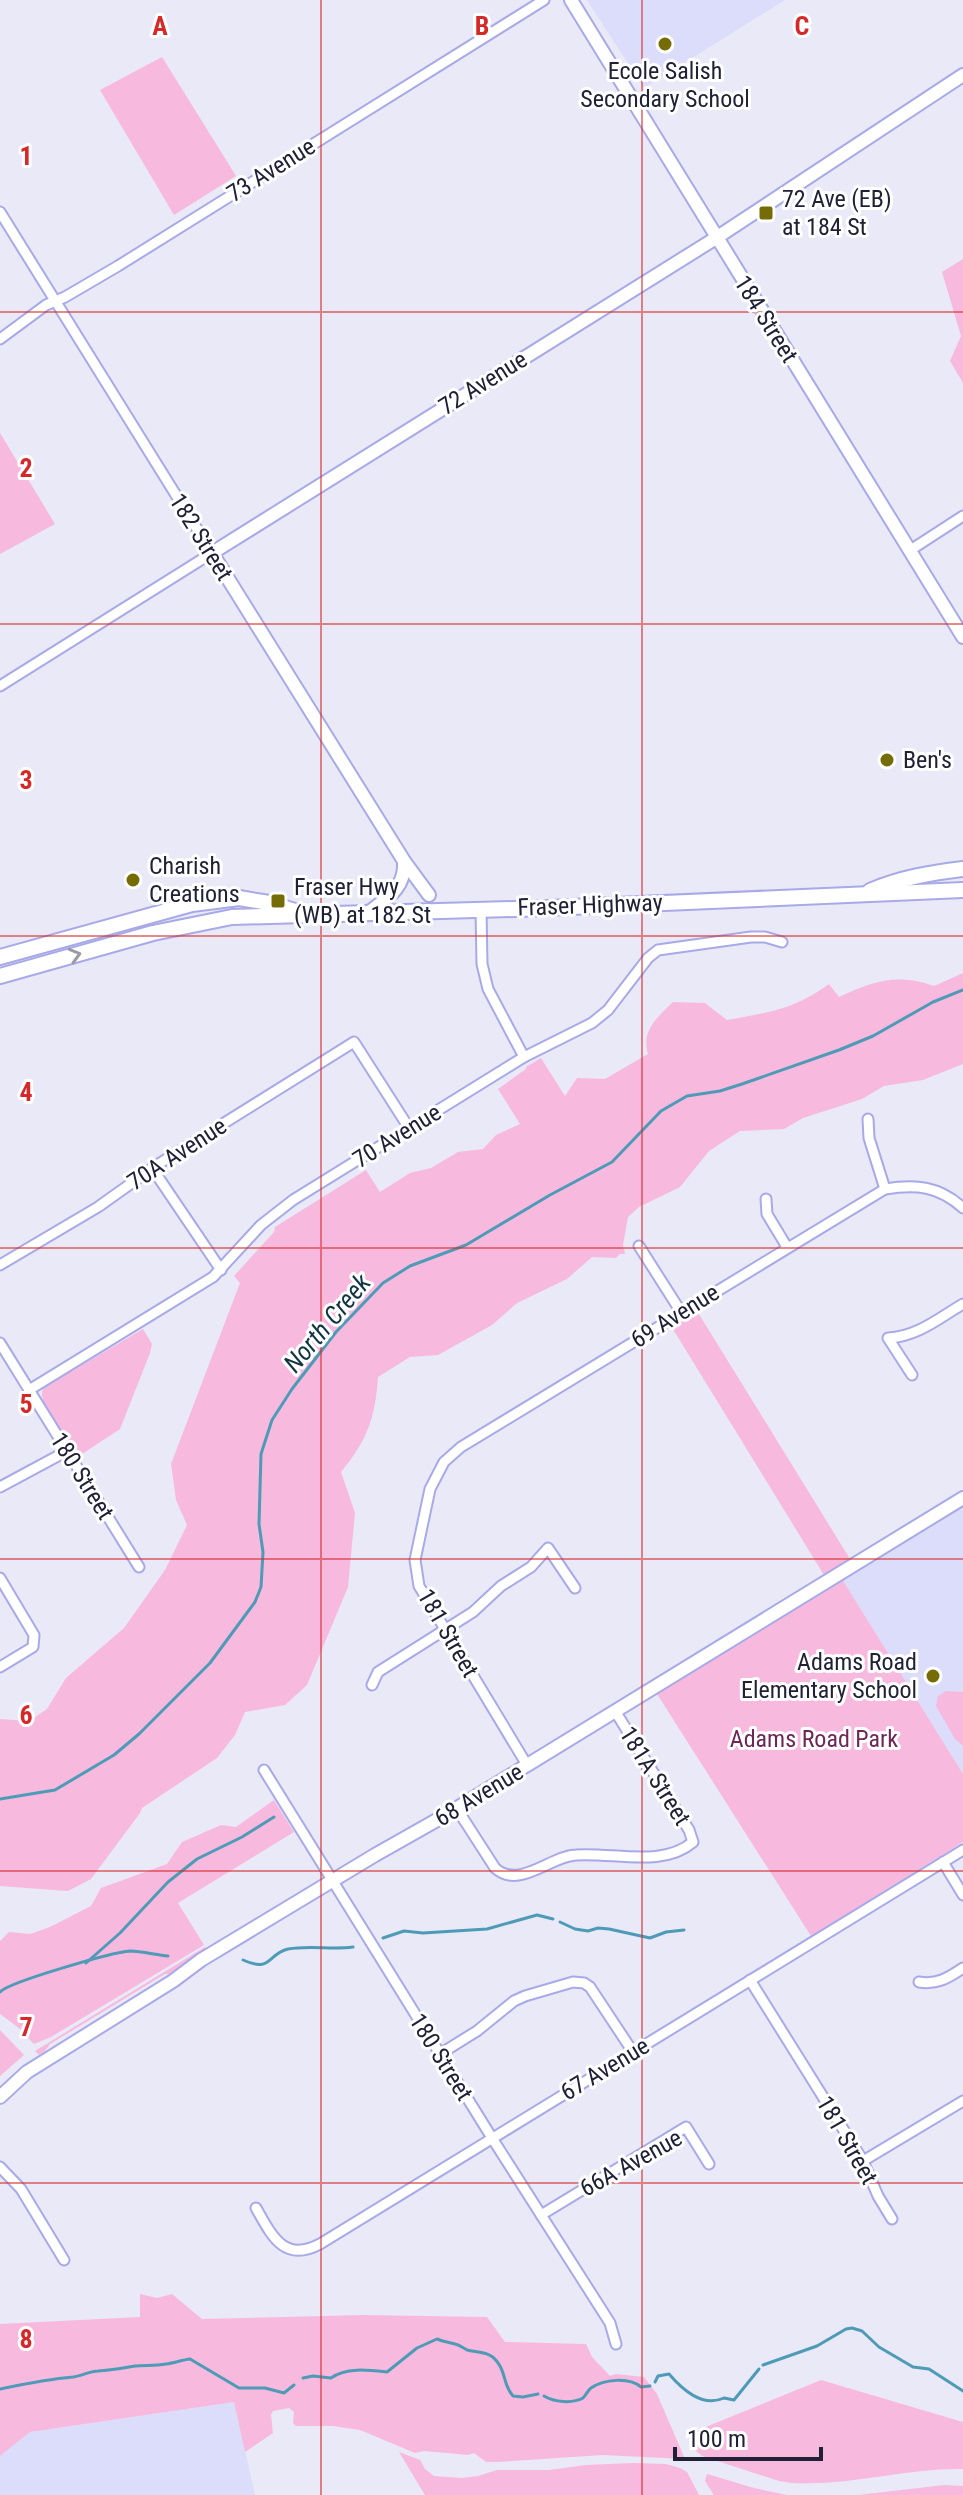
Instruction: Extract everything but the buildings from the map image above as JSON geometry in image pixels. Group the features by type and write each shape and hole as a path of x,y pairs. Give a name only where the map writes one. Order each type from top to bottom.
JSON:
{"main road":[{"name":"Fraser Highway","path":"866,893 915,875 963,869"},
{"name":"Fraser Highway","path":"0,976 153,933 232,917 963,890"},
{"name":"Fraser Highway","path":"0,957 192,904 239,898 315,914"}],"street":[{"name":"73 Avenue","path":"0,339 37,310 118,266 544,0"},
{"name":"184 Street","path":"571,0 963,637"},
{"name":"72 Avenue","path":"0,686 716,238 963,75"},
{"name":"182 Street","path":"0,212 404,861 429,895"},
{"path":"909,551 963,516"},
{"path":"369,912 391,896 402,881 404,861"},
{"path":"481,909 482,964 488,989 524,1057"},
{"name":"70 Avenue","path":"29,1390 213,1277 275,1212 524,1057 592,1023 608,1010 648,958 658,950 751,937 782,942"},
{"name":"70A Avenue","path":"0,1265 98,1207 152,1168 354,1042 409,1128"},
{"path":"868,1119 869,1138 885,1189"},
{"path":"152,1168 221,1270"},
{"name":"69 Avenue","path":"430,1489 444,1462 461,1447 885,1189 916,1186 941,1192 963,1208"},
{"path":"766,1199 767,1214 787,1247"},
{"path":"639,1246 681,1312"},
{"path":"912,1375 888,1338 903,1338 963,1304"},
{"name":"180 Street","path":"0,1343 139,1567"},
{"path":"0,1487 67,1451"},
{"name":"181 Street","path":"430,1489 415,1560 415,1572 423,1596 527,1765"},
{"name":"68 Avenue","path":"0,2097 38,2064 173,1981 201,1960 457,1809 963,1498"},
{"path":"372,1685 378,1672 473,1612 501,1586 531,1567 548,1548 575,1588"},
{"path":"0,1578 34,1635 33,1647 0,1667"},
{"name":"181A Street","path":"457,1809 502,1875 514,1877 573,1855 655,1856 682,1851 693,1842 689,1830 615,1711"},
{"name":"180 Street","path":"264,1770 610,2323 616,2344"},
{"name":"67 Avenue","path":"256,2208 282,2246 305,2251 320,2244 963,1850"},
{"path":"943,1862 963,1895"},
{"path":"919,1982 931,1984 942,1981 963,1968"},
{"name":"181 Street","path":"750,1980 863,2161 892,2219"},
{"path":"440,2054 477,2031 514,2001 573,1982 590,1987 633,2052"},
{"path":"863,2161 963,2101"},
{"name":"66A Avenue","path":"541,2215 686,2127 709,2164"},
{"path":"0,2167 21,2189 64,2260"}],"shaded area":[{"name":"Ecole Salish Secondary School","path":"587,0 785,0 644,88"},
{"name":"Adams Road Elementary School","path":"963,1505 963,1774 842,1579"},
{"path":"234,2402 255,2495 0,2495 0,2456 30,2432"}],"green space":[{"path":"162,57 236,176 174,215 100,90"},
{"path":"963,259 963,383 950,361 961,336 942,272"},
{"path":"0,433 55,524 0,554"},
{"path":"963,973 963,1064 923,1080 884,1086 862,1099 803,1118 784,1129 740,1131 709,1151 680,1187 639,1207 628,1217 623,1245 625,1254 616,1258 592,1257 567,1279 517,1303 492,1325 438,1355 410,1357 378,1377 368,1428 358,1449 341,1472 355,1513 348,1587 307,1685 285,1705 245,1712 235,1735 217,1758 142,1808 91,1879 68,1891 0,1886 0,1719 29,1721 47,1709 66,1678 124,1628 165,1570 187,1525 176,1500 171,1464 240,1283 234,1276 274,1232 275,1227 366,1170 380,1192 410,1173 431,1168 458,1152 483,1149 496,1135 520,1124 498,1089 526,1067 541,1058 565,1096 577,1078 605,1079 648,1054 649,1031 673,1002 705,1003 727,1020 792,1005 829,984 839,997 886,981 908,980 934,986"},
{"path":"697,1311 850,1559 824,1575 671,1326"},
{"path":"143,1329 152,1344 150,1353 120,1429 76,1458 48,1413 43,1388"},
{"name":"Adams Road Park","path":"842,1579 963,1774 963,1842 811,1936 657,1694"},
{"path":"946,1691 963,1692 963,1746 955,1739 936,1706 938,1696"},
{"path":"274,1800 294,1832 178,1903 204,1945 51,2037 34,2044 0,2014 0,1941 9,1932 30,1934 50,1927 91,1906 101,1888 167,1864 182,1842 221,1825 236,1827"},
{"path":"205,1947 171,1974 165,1974 50,2044 39,2055 35,2051"},
{"path":"0,2030 24,2055 0,2076"},
{"path":"140,2294 157,2298 172,2294 202,2319 364,2315 487,2317 505,2342 586,2344 592,2357 610,2376 644,2377 657,2394 685,2459 603,2455 486,2462 474,2453 415,2453 360,2430 296,2426 293,2423 294,2412 289,2408 273,2411 273,2433 245,2452 234,2402 30,2432 0,2456 0,2324 140,2317"},
{"path":"821,2380 963,2422 963,2469 835,2482 792,2483 705,2457 697,2452 689,2438 691,2433"},
{"path":"399,2452 420,2460 434,2476 462,2478 497,2470 666,2464 687,2472 699,2495 425,2495"},
{"path":"707,2474 787,2495 714,2495 705,2481"},
{"path":"944,2485 963,2486 963,2495 858,2495"}],"waterway":[{"name":"North Creek","path":"0,1799 55,1790 114,1755 210,1663 255,1602 261,1587 261,1454 272,1420 336,1332 383,1283 410,1266 466,1245 612,1162 661,1111 687,1096 720,1091 839,1050 963,990"},
{"path":"86,1963 120,1933 168,1882 197,1859 274,1817"},
{"path":"383,1938 404,1931 423,1933 487,1929 537,1915 553,1919"},
{"path":"560,1922 575,1929 609,1929 650,1938 684,1930"},
{"path":"243,1960 264,1964 288,1949 353,1947"},
{"path":"0,1992 41,1975 120,1953 135,1951 168,1956"},
{"path":"763,2365 817,2346 852,2328 862,2331 879,2347 913,2367 929,2369 963,2391"},
{"path":"303,2378 331,2378 358,2370 387,2372 417,2348 437,2339 493,2358 500,2366 513,2396 538,2394"},
{"path":"0,2389 95,2371 162,2365 190,2359 239,2388 265,2388 284,2393 294,2385"},
{"path":"655,2382 658,2376 669,2374 686,2391 700,2399 734,2400 759,2369"},
{"path":"544,2396 558,2401 574,2401 583,2398 596,2385 616,2380 641,2387 650,2386"}],"place":[{"name":"Ecole Salish Secondary School","path":"665,44"},
{"name":"72 Ave (EB) at 184 St","path":"766,213"},
{"name":"Ben's","path":"887,760"},
{"name":"Charish Creations","path":"133,880"},
{"name":"Fraser Hwy (WB) at 182 St","path":"278,901"},
{"name":"Adams Road Elementary School","path":"933,1676"}]}
